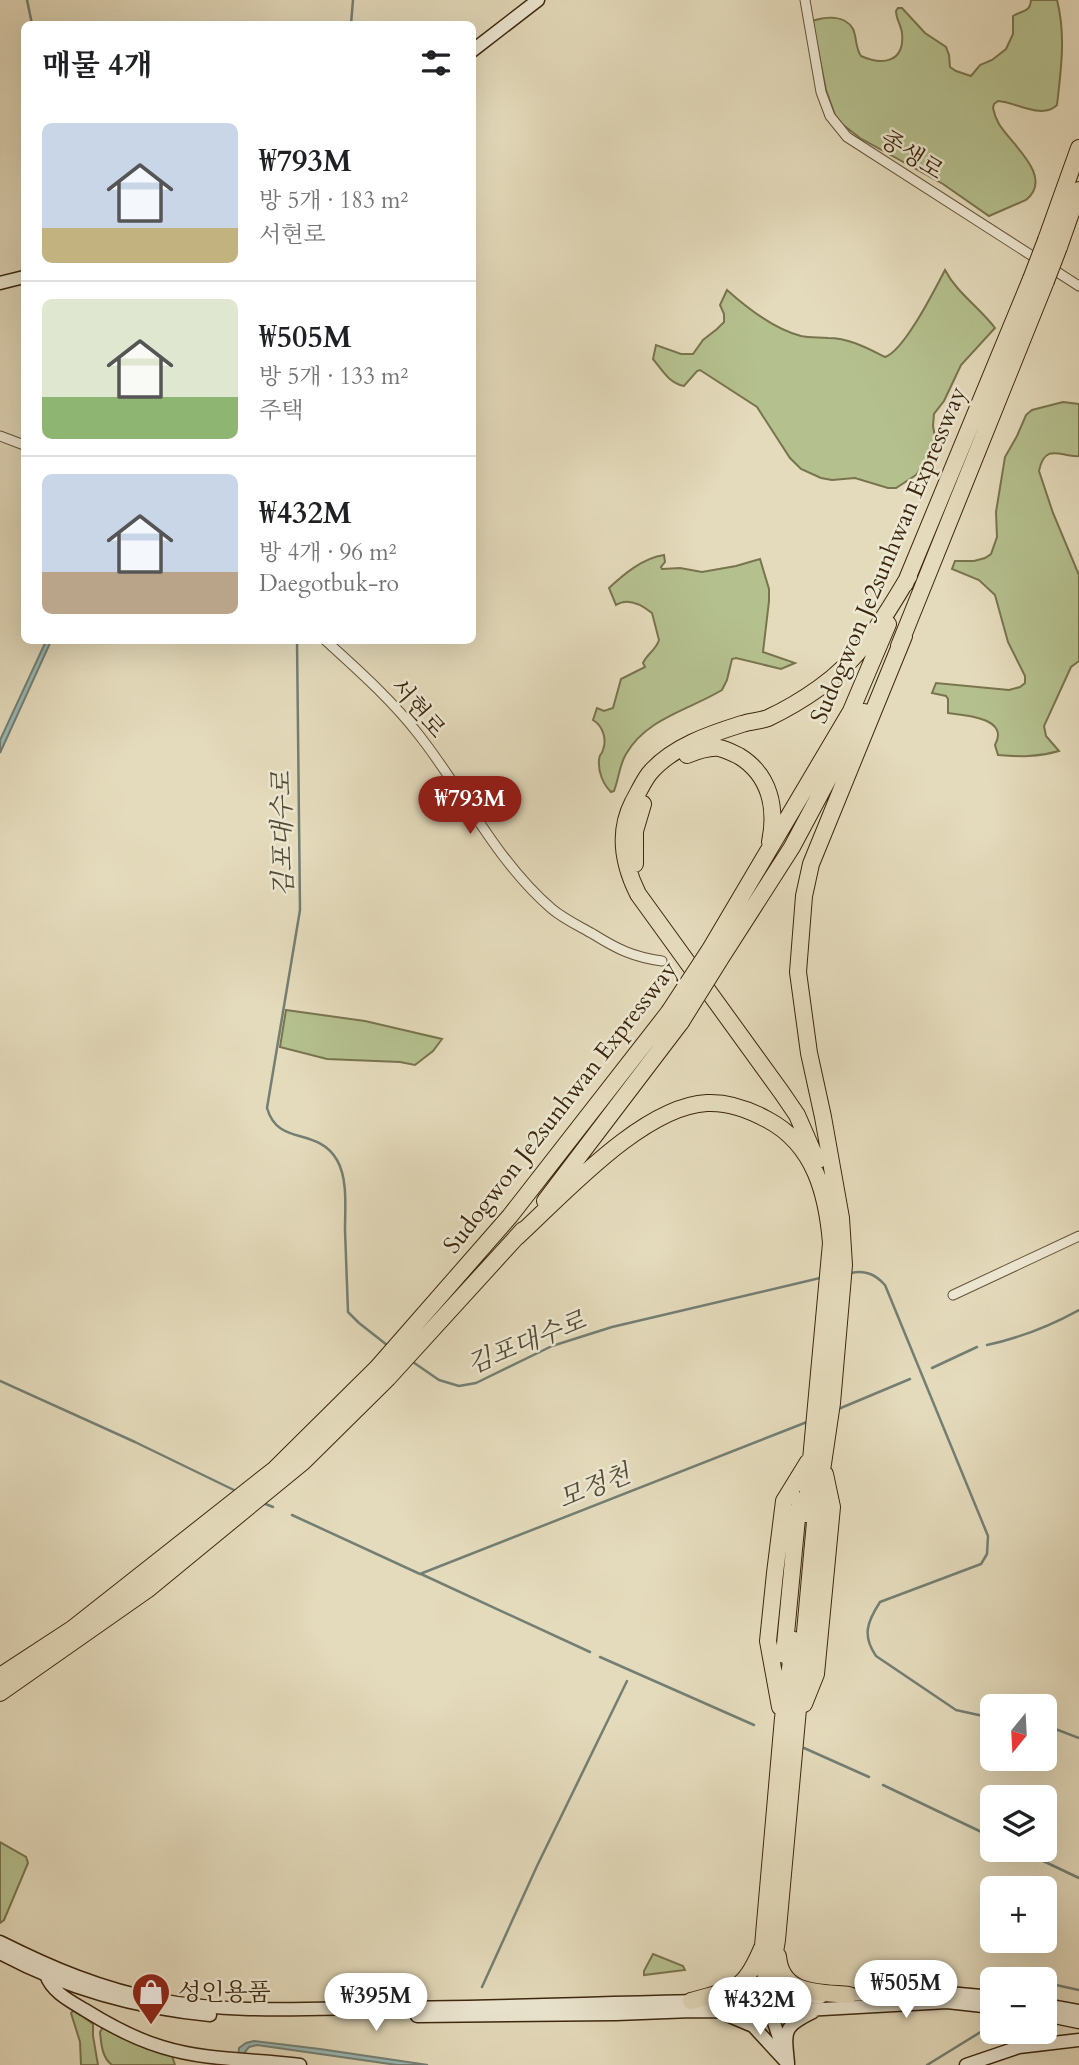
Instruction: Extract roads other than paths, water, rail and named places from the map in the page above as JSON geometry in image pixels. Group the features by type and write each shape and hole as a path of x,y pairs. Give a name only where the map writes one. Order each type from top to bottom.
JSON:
{"highway":[{"name":"Sudogwon Je2sunhwan Expressway","path":"0,1676 72,1629 270,1482 383,1373 517,1237 602,1129 714,956 792,847 904,636 1039,280 1079,148"},
{"name":"Sudogwon Je2sunhwan Expressway","path":"1052,243 1079,190"},
{"name":"Sudogwon Je2sunhwan Expressway","path":"714,956 746,888 851,711 1039,280"},
{"path":"837,1265 816,1158 797,1115 638,894 624,860 623,841 630,808 649,774 662,761 694,743 744,723 768,718 821,687 852,661 876,631 909,576"},
{"path":"769,2006 770,1943 790,1720 793,1651 815,1459 818,1402 833,1312 837,1265 844,1241 801,998 798,972 804,896 821,836 904,636"},
{"path":"746,888 768,850 773,817 768,789 748,762 734,753 719,748 686,755 673,762 659,776 645,798 638,816 634,849 641,885 650,904 724,998 799,1103 835,1184"},
{"name":"Sudogwon Je2sunhwan Expressway","path":"410,1344 510,1216 675,1017"},
{"path":"517,1237 631,1135 652,1121 689,1106 707,1103 735,1107 775,1124 801,1148 819,1179"},
{"path":"790,1720 768,1641 784,1501 827,1439 833,1392 833,1312"},
{"path":"790,1720 816,1674 832,1507 815,1459"},
{"name":"Sudogwon Je2sunhwan Expressway","path":"0,1693 147,1591 234,1511"},
{"path":"770,1943 783,1976 795,1986 810,1991 849,1995"},
{"path":"692,2006 737,1987 746,1979 770,1943"}],"main road":[{"path":"476,48 538,0"},
{"path":"0,283 21,278"},
{"path":"0,1942 71,1985 150,2007 217,2016 617,2014 692,2006 725,2014 753,2026 788,2064"},
{"path":"0,1954 124,1991 211,2007 769,2006 820,2009 947,2002 980,2006"},
{"path":"0,1954 69,2001 115,2027 162,2048 244,2061 300,2065"},
{"path":"47,1970 49,1982 69,2001"},
{"path":"69,2001 65,1992 71,1985"},
{"path":"769,2006 849,1995 938,1992 980,1996"},
{"path":"769,2006 788,2064"},
{"path":"1057,2007 1079,2011"},
{"path":"788,2064 788,2030 793,2022 820,2009"},
{"path":"1057,2017 1079,2022"},
{"path":"966,2065 1019,2047 1079,2040"}],"street":[{"name":"종생로","path":"805,0 821,92 830,116 847,137 1079,286"},
{"path":"0,436 21,445"},
{"name":"서현로","path":"329,644 406,718 447,773 482,827 540,899 554,912 621,951 644,959 662,961"},
{"path":"953,1295 1079,1237"}],"water":[{"path":"45,644 50,644 0,753 0,740"},
{"path":"254,2041 428,2065 397,2065 257,2045 249,2047 238,2061 239,2048"}],"waterway":[{"path":"27,0 31,21"},
{"path":"351,21 353,0"},
{"name":"김포대수로","path":"297,644 300,910 267,1108 272,1120 280,1128 319,1143 337,1160 343,1176 345,1194 348,1312 387,1345"},
{"name":"김포대수로","path":"851,1273 870,1274 885,1285 988,1536 987,1554 981,1564 880,1602 869,1623 869,1642 876,1656 956,1710 980,1715"},
{"name":"김포대수로","path":"410,1360 439,1380 459,1386 476,1383 552,1346 612,1327 820,1278"},
{"name":"모정천","path":"987,1345 1034,1331 1079,1310"},
{"name":"모정천","path":"932,1368 977,1347"},
{"name":"모정천","path":"836,1410 910,1379"},
{"name":"모정천","path":"0,1381 238,1492"},
{"name":"모정천","path":"292,1515 420,1574 807,1422"},
{"name":"모정천","path":"263,1503 273,1507"},
{"path":"421,1574 590,1652"},
{"path":"600,1657 754,1725"},
{"path":"482,1987 537,1866 627,1681"},
{"name":"김포대수로","path":"1057,1730 1079,1738"},
{"path":"804,1748 869,1777"},
{"path":"883,1785 980,1831"},
{"path":"1045,1862 1079,1878"},
{"name":"김포대수로","path":"1057,1985 1079,1990"},
{"name":"김포대수로","path":"927,2065 980,2032"}],"place":[{"name":"성인용품","path":"151,2026"}]}
